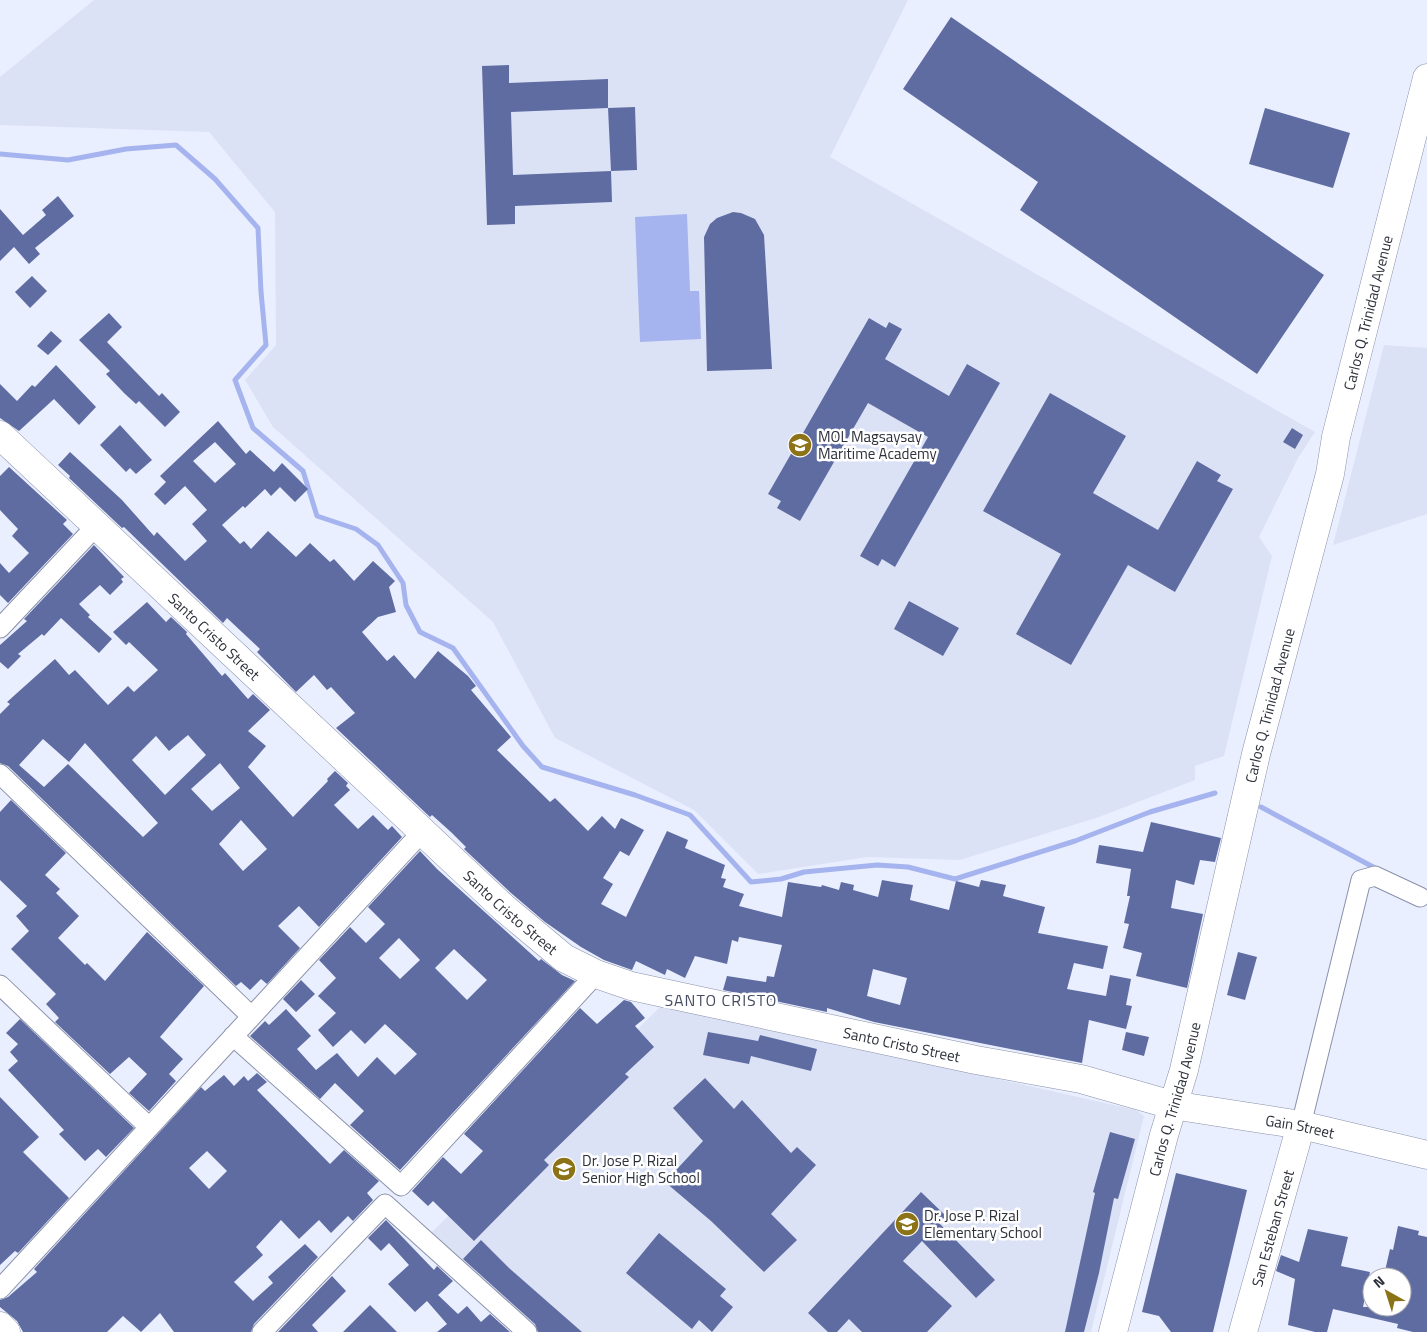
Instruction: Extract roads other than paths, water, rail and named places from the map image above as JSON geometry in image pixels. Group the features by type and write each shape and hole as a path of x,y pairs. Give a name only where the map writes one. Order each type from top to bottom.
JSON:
{"street":[{"name":"Carlos Q. Trinidad Avenue","path":"1113,1332 1172,1105 1184,1070 1256,754 1330,474 1336,437 1427,79"},
{"name":"Santo Cristo Street","path":"0,435 422,832 504,908 564,958 596,974 631,986 976,1060 1082,1079 1172,1105"},
{"path":"0,628 97,525"},
{"path":"2,781 251,1016"},
{"path":"0,1290 422,832"},
{"path":"1301,1125 1361,880 1374,876 1420,897"},
{"path":"233,1036 402,1186 596,974"},
{"path":"0,985 149,1127"},
{"name":"Gain Street","path":"1172,1105 1301,1125 1427,1155"},
{"name":"San Esteban Street","path":"1243,1332 1301,1125"},
{"path":"262,1332 385,1204 527,1332"},
{"path":"0,1326 6,1332"}],"water":[{"path":"687,214 690,291 699,291 701,339 640,342 635,217"}],"waterway":[{"path":"0,154 68,160 126,149 176,145 215,179 258,228 266,345 235,380 253,428 303,471 317,516 356,529 378,545 403,583 406,605 420,632 453,648 523,746 542,767 635,795 690,815 751,882 781,879 804,872 877,865 908,867 955,879 1075,841 1150,812 1215,793"},
{"path":"1261,807 1377,869"}],"place":[{"name":"MOL Magsaysay Maritime Academy","path":"800,445"},
{"name":"Dr. Jose P. Rizal Senior High School","path":"564,1169"},
{"name":"Dr. Jose P. Rizal Elementary School","path":"907,1224"}],"district":[{"name":"SANTO CRISTO","path":"721,1000"}]}
